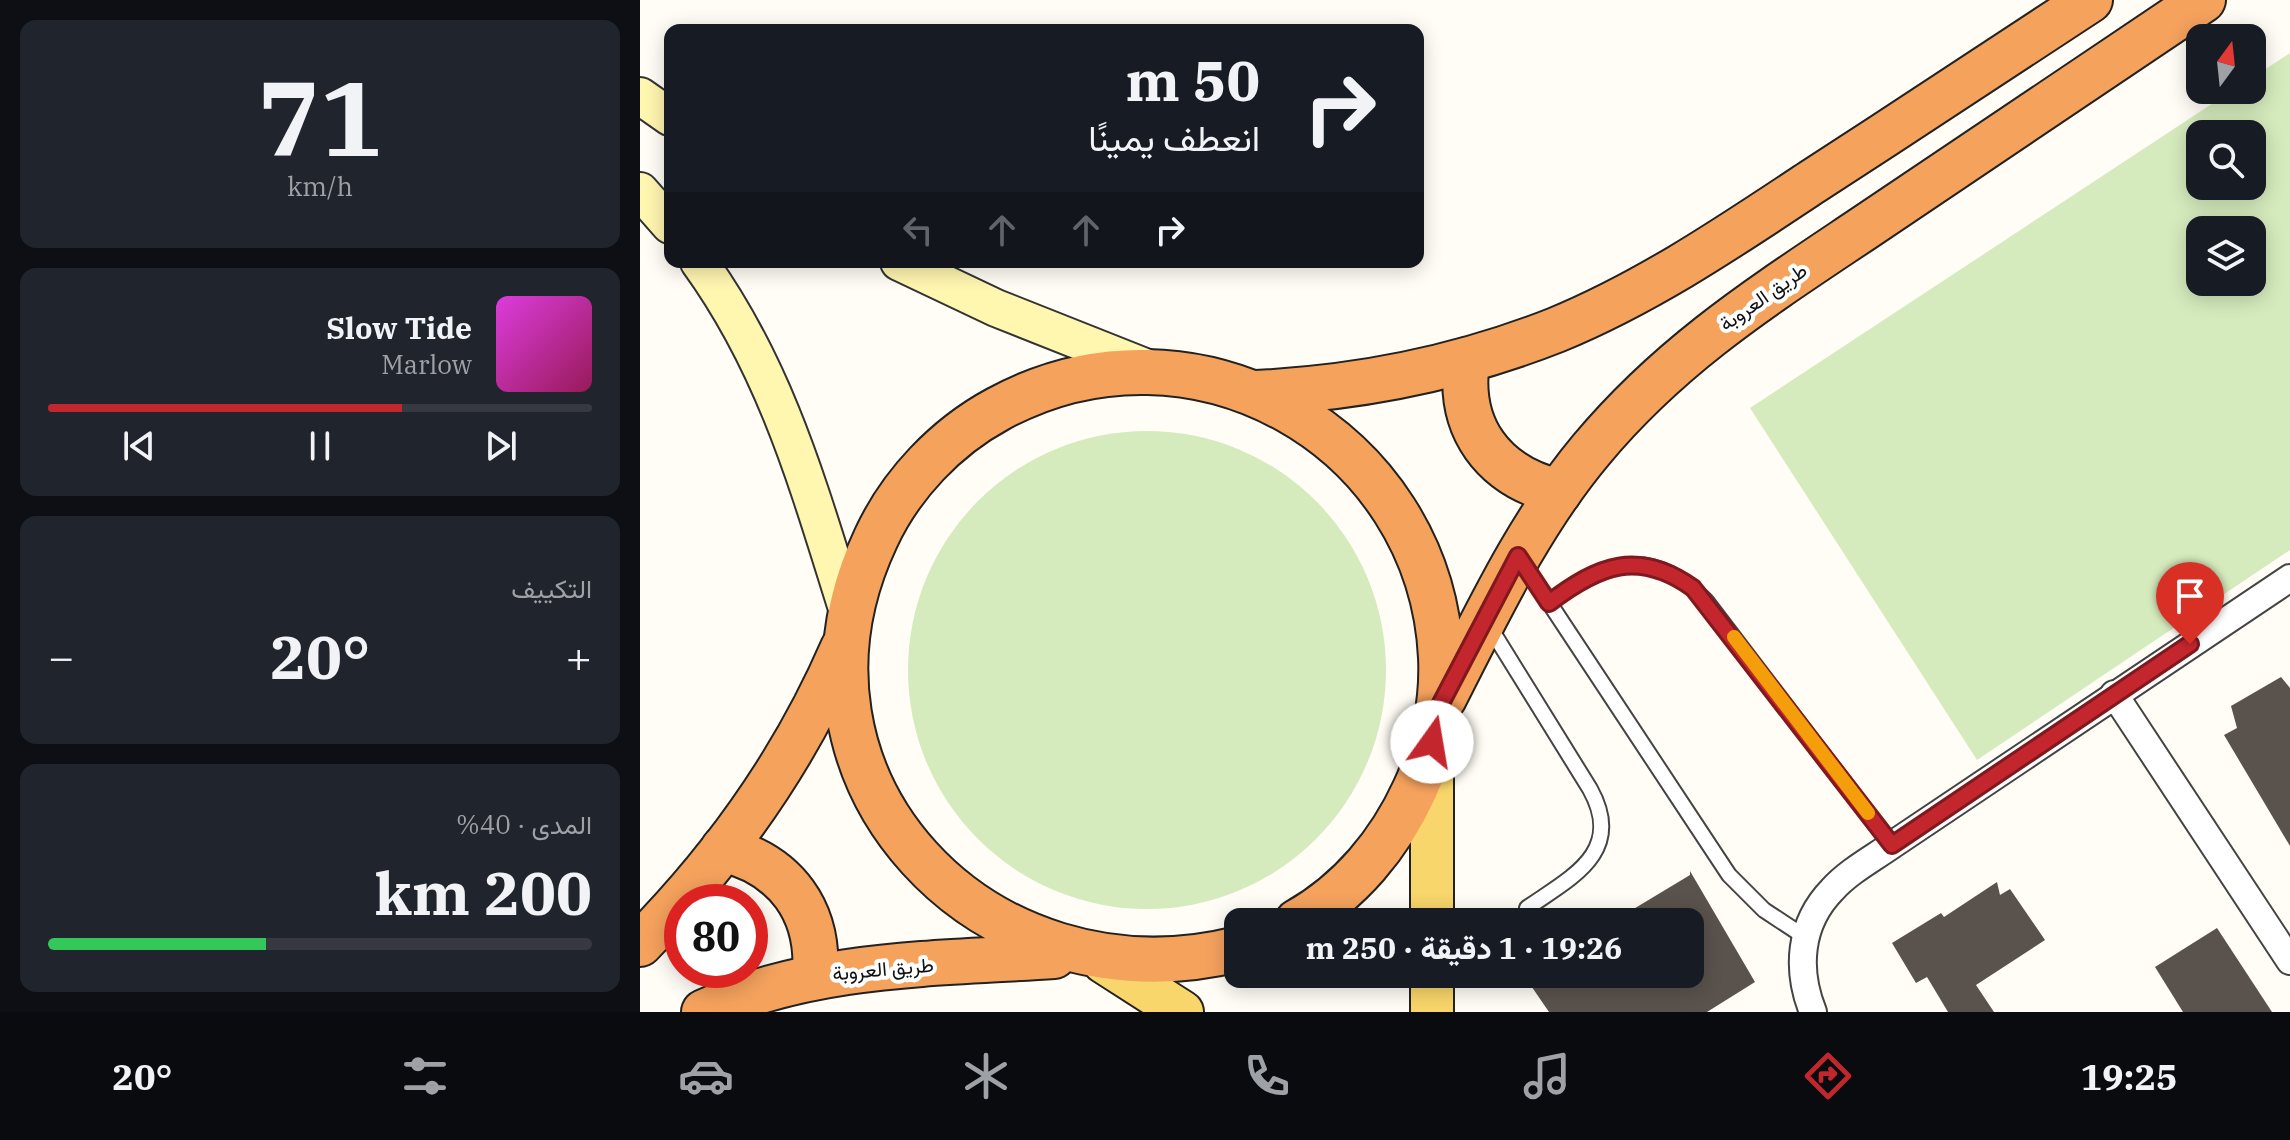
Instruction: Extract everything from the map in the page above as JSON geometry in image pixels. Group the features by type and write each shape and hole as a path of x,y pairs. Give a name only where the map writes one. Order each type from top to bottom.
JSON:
{"highway":[{"path":"1256,393 1355,384 1467,360 1570,323 1682,267 2090,0"},
{"name":"طريق العروبة","path":"1435,725 1484,619 1518,556 1559,492 1625,412 1701,341 1742,310 2203,0"},
{"path":"1467,360 1465,378 1469,413 1484,446 1502,466 1525,481 1559,492"},
{"path":"640,944 686,895 723,849 753,809 805,727 848,628 868,555 882,526 920,471 969,427 997,409 1058,384 1123,372 1190,375 1256,393 1288,409 1345,451 1370,476 1404,525 1424,568 1440,637 1441,672 1435,725 1421,777 1387,840 1339,893 1317,908"},
{"path":"848,628 848,708 866,776 899,837 929,873 973,911 1035,944 1086,959 1140,965 1176,963 1224,952"},
{"path":"723,849 760,862 789,886 800,902 814,938 815,976"},
{"name":"طريق العروبة","path":"704,1012 742,996 815,976 882,968 1086,959"}],"main road":[{"path":"640,96 664,113"},
{"path":"640,191 664,218"},
{"path":"703,268 735,316 775,393 791,433 848,628"},
{"path":"912,268 996,308 1156,372"},
{"path":"1432,908 1435,725"},
{"path":"1086,959 1182,1012"},
{"path":"1432,988 1432,1012"}],"street":[{"path":"1813,1012 1805,992 1801,965 1805,937 1815,911 1832,889 2114,694 2290,578"},
{"path":"2114,694 2290,961"}],"lane":[{"path":"1518,556 1729,875 1764,910 1805,937"},
{"path":"1549,603 1587,576 1623,565 1661,569 1693,588 1892,845"},
{"path":"1484,619 1590,789 1601,815 1599,843 1585,867 1527,908"}],"green space":[{"path":"2290,53 2290,550 1977,760 1750,408 2186,121 2186,200 2266,200 2266,120 2187,120 2212,104 2266,104 2266,69"},
{"path":"1147,431 1194,436 1238,449 1280,471 1316,501 1346,537 1368,579 1381,623 1386,670 1381,717 1368,761 1346,803 1316,839 1280,869 1238,891 1194,904 1147,909 1100,904 1056,891 1014,869 978,839 948,803 926,761 913,717 908,670 913,623 926,579 948,537 978,501 1014,471 1056,449 1100,436"}],"building":[{"path":"2281,677 2290,688 2290,846 2224,735 2237,728 2231,706"},
{"path":"1690,871 1755,982 1707,1012 1549,1012 1533,988 1704,988 1704,908 1635,908 1690,875"},
{"path":"1997,882 2000,895 2010,889 2045,940 1976,985 1994,1012 1948,1012 1927,977 1916,983 1892,943 1941,913 1944,917"},
{"path":"2217,928 2272,1012 2183,1012 2155,967"}],"slow traffic":[{"path":"1734,637 1868,813"}],"route":[{"path":"1432,742 1439,707 1518,556 1549,603 1587,576 1623,565 1661,569 1693,588 1892,845 2190,644"}]}
